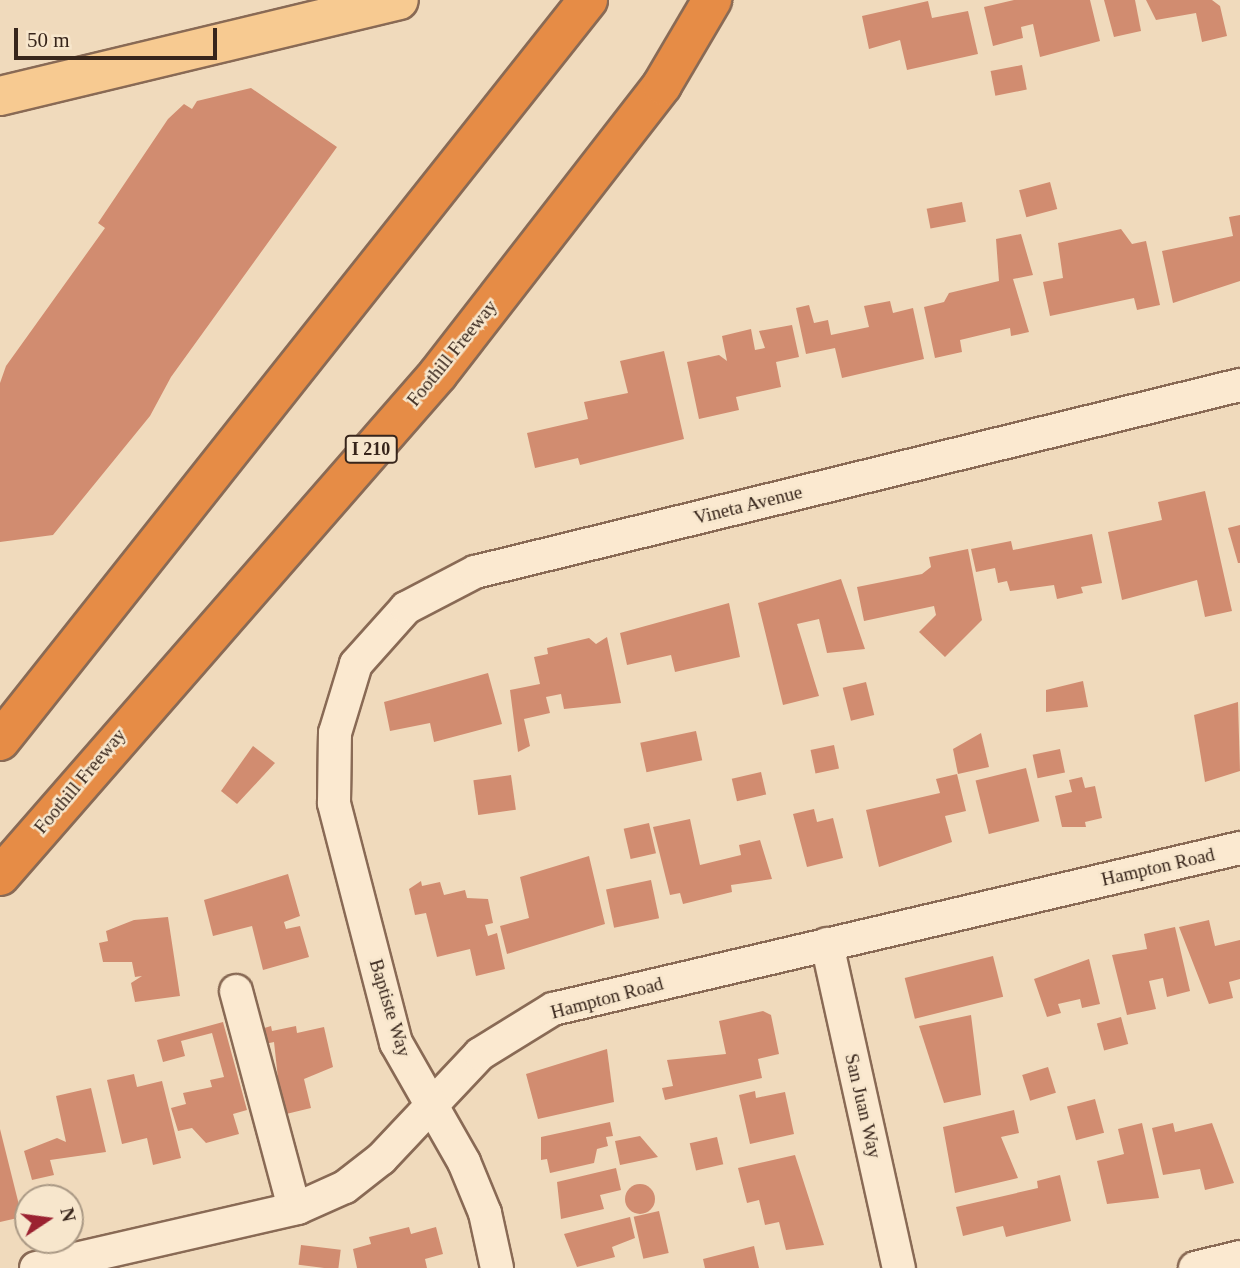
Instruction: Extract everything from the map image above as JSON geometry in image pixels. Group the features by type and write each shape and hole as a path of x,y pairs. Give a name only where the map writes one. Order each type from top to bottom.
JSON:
{"highway":[{"path":"0,741 587,0"},
{"name":"Foothill Freeway","path":"0,876 438,374 662,85 712,0"}],"main road":[{"path":"0,96 399,0"}],"street":[{"name":"Vineta Avenue","path":"335,733 356,664 406,608 475,572 1240,385"},
{"name":"Baptiste Way","path":"335,733 334,803 396,1043 429,1108 464,1162 498,1268"},
{"name":"Hampton Road","path":"36,1268 294,1208 345,1187 429,1108 480,1054 553,1009 1240,848"},
{"name":"San Juan Way","path":"827,944 899,1268"},
{"path":"236,991 294,1208"},
{"path":"1195,1268 1240,1258"}],"building":[{"path":"1014,0 1090,0 1100,41 1040,57 1033,24 1021,27 1023,38 993,46 984,7"},
{"path":"1104,0 1135,0 1141,31 1114,37"},
{"path":"1146,0 1212,0 1220,6 1227,36 1202,42 1196,13 1156,20"},
{"path":"928,1 932,18 968,11 978,54 907,70 900,40 869,49 862,16"},
{"path":"1022,65 1027,90 995,96 991,71"},
{"path":"251,88 337,147 171,377 150,416 53,535 0,542 0,383 6,366 105,228 98,223 168,119 184,104 192,109 197,101"},
{"path":"1050,182 1057,209 1026,217 1019,190"},
{"path":"962,202 966,222 930,229 927,209"},
{"path":"1240,215 1240,281 1173,303 1162,251 1233,236 1229,217"},
{"path":"1121,229 1132,244 1146,241 1160,305 1137,310 1134,298 1050,316 1043,282 1063,278 1058,243"},
{"path":"1021,234 1033,275 1013,279 1029,332 1011,336 1010,328 960,340 962,352 935,358 924,307 944,302 949,293 999,281 996,239"},
{"path":"890,301 893,313 913,308 924,359 842,378 835,348 806,354 796,308 809,305 814,323 828,320 831,335 869,327 864,306"},
{"path":"792,325 799,357 776,362 781,387 736,397 739,410 699,419 687,362 719,355 727,361 722,336 751,329 755,350 765,348 759,331"},
{"path":"664,351 684,439 580,465 578,458 535,468 527,433 588,419 584,402 628,393 620,361"},
{"path":"1205,491 1232,611 1205,617 1197,580 1122,600 1108,532 1162,520 1158,502"},
{"path":"1240,525 1240,563 1238,563 1228,528"},
{"path":"1092,534 1102,583 1081,587 1083,593 1057,599 1054,585 1010,591 1007,581 998,583 995,568 976,572 971,549 1011,541 1013,550"},
{"path":"968,549 982,620 945,657 919,632 936,615 934,606 864,621 857,587 922,574 931,567 929,557"},
{"path":"841,579 865,649 827,653 819,619 797,624 819,696 783,705 758,603"},
{"path":"729,603 740,657 675,672 671,655 627,665 620,633"},
{"path":"607,637 621,703 564,709 561,694 546,697 550,713 524,719 530,746 518,752 510,690 540,684 534,657 548,654 547,648 589,638 596,644"},
{"path":"488,673 502,724 434,742 430,723 390,731 384,702"},
{"path":"1083,681 1088,707 1046,712 1046,690"},
{"path":"866,682 874,715 851,721 843,688"},
{"path":"1238,702 1240,771 1205,782 1194,715"},
{"path":"696,731 702,760 646,772 640,743"},
{"path":"981,733 989,767 958,774 953,749"},
{"path":"834,745 839,768 816,773 811,750"},
{"path":"253,746 275,763 237,804 221,791"},
{"path":"1060,749 1065,772 1038,778 1033,755"},
{"path":"1026,768 1039,821 989,834 976,781"},
{"path":"761,772 766,794 737,801 732,779"},
{"path":"957,774 966,811 945,816 952,842 879,867 866,810 940,793 936,779"},
{"path":"511,775 516,810 478,815 473,780"},
{"path":"1082,777 1085,788 1095,786 1102,818 1085,822 1086,827 1062,827 1055,796 1072,792 1069,780"},
{"path":"814,809 817,822 833,818 843,858 807,867 793,814"},
{"path":"690,819 700,865 741,855 739,845 760,840 772,879 731,885 732,892 683,904 680,893 670,895 653,827"},
{"path":"649,823 656,853 631,859 624,829"},
{"path":"589,856 605,924 507,954 500,926 529,918 520,877"},
{"path":"288,874 300,916 284,922 286,929 300,926 309,957 263,970 252,926 213,936 204,900"},
{"path":"651,880 659,918 614,928 606,890"},
{"path":"421,881 422,886 440,882 444,895 465,890 467,898 488,899 493,923 485,925 488,936 497,933 505,969 476,976 470,949 437,957 426,913 415,915 409,889"},
{"path":"168,917 180,996 135,1002 131,983 142,976 135,977 132,962 103,962 99,943 108,941 106,931 134,920"},
{"path":"1209,920 1215,946 1240,940 1240,979 1229,982 1233,998 1209,1004 1179,927"},
{"path":"1175,927 1190,991 1167,997 1163,978 1149,981 1156,1009 1127,1015 1112,955 1147,949 1144,934"},
{"path":"993,956 1003,997 915,1019 905,978"},
{"path":"1089,959 1100,1004 1082,1008 1080,999 1058,1004 1061,1013 1047,1017 1034,979"},
{"path":"763,1011 771,1015 779,1054 758,1059 762,1078 665,1100 662,1088 673,1086 667,1060 726,1054 719,1021"},
{"path":"971,1015 981,1095 944,1103 919,1026"},
{"path":"1121,1017 1128,1044 1104,1051 1097,1023"},
{"path":"223,1022 247,1110 233,1114 239,1134 206,1143 192,1128 178,1131 171,1108 186,1104 183,1093 212,1087 210,1080 224,1077 212,1033 181,1041 185,1056 163,1062 157,1040"},
{"path":"271,1026 272,1031 296,1026 297,1033 324,1027 333,1067 304,1079 311,1108 282,1115 274,1042 265,1044 261,1029"},
{"path":"607,1049 614,1102 538,1119 526,1074"},
{"path":"1048,1067 1056,1093 1030,1101 1022,1075"},
{"path":"134,1074 137,1087 162,1081 181,1158 153,1165 147,1138 122,1144 107,1080"},
{"path":"91,1088 106,1152 50,1160 54,1175 32,1180 24,1151 57,1138 66,1142 56,1096"},
{"path":"755,1091 756,1098 785,1092 794,1134 750,1144 739,1095"},
{"path":"1095,1099 1104,1133 1076,1140 1067,1107"},
{"path":"1014,1110 1019,1133 1001,1137 1018,1178 955,1193 943,1127"},
{"path":"610,1122 613,1136 606,1137 608,1146 597,1149 594,1163 550,1173 547,1159 541,1160 541,1137"},
{"path":"1142,1123 1159,1198 1107,1204 1097,1161 1124,1154 1118,1129"},
{"path":"1173,1123 1175,1132 1212,1123 1234,1183 1205,1190 1200,1169 1163,1175 1152,1128"},
{"path":"0,1129 14,1185 14,1219 0,1222"},
{"path":"640,1136 658,1157 620,1165 615,1141"},
{"path":"717,1137 723,1164 696,1171 690,1143"},
{"path":"795,1155 824,1245 786,1250 779,1222 765,1225 759,1200 747,1203 738,1168"},
{"path":"616,1168 621,1190 600,1195 604,1209 561,1219 557,1182"},
{"path":"1060,1175 1071,1221 1006,1237 1003,1226 963,1236 956,1207 1038,1188 1037,1181"},
{"path":"640,1184 646,1185 654,1193 654,1205 646,1213 640,1214 634,1213 626,1205 625,1199 626,1193 634,1185"},
{"path":"659,1211 669,1253 643,1259 634,1217"},
{"path":"630,1217 635,1238 612,1247 615,1257 577,1267 564,1234"},
{"path":"409,1227 411,1234 436,1227 443,1254 425,1259 427,1268 357,1268 353,1249 371,1244 369,1237"},
{"path":"301,1245 341,1250 338,1268 299,1265"},
{"path":"754,1246 759,1268 705,1268 703,1259"}]}
